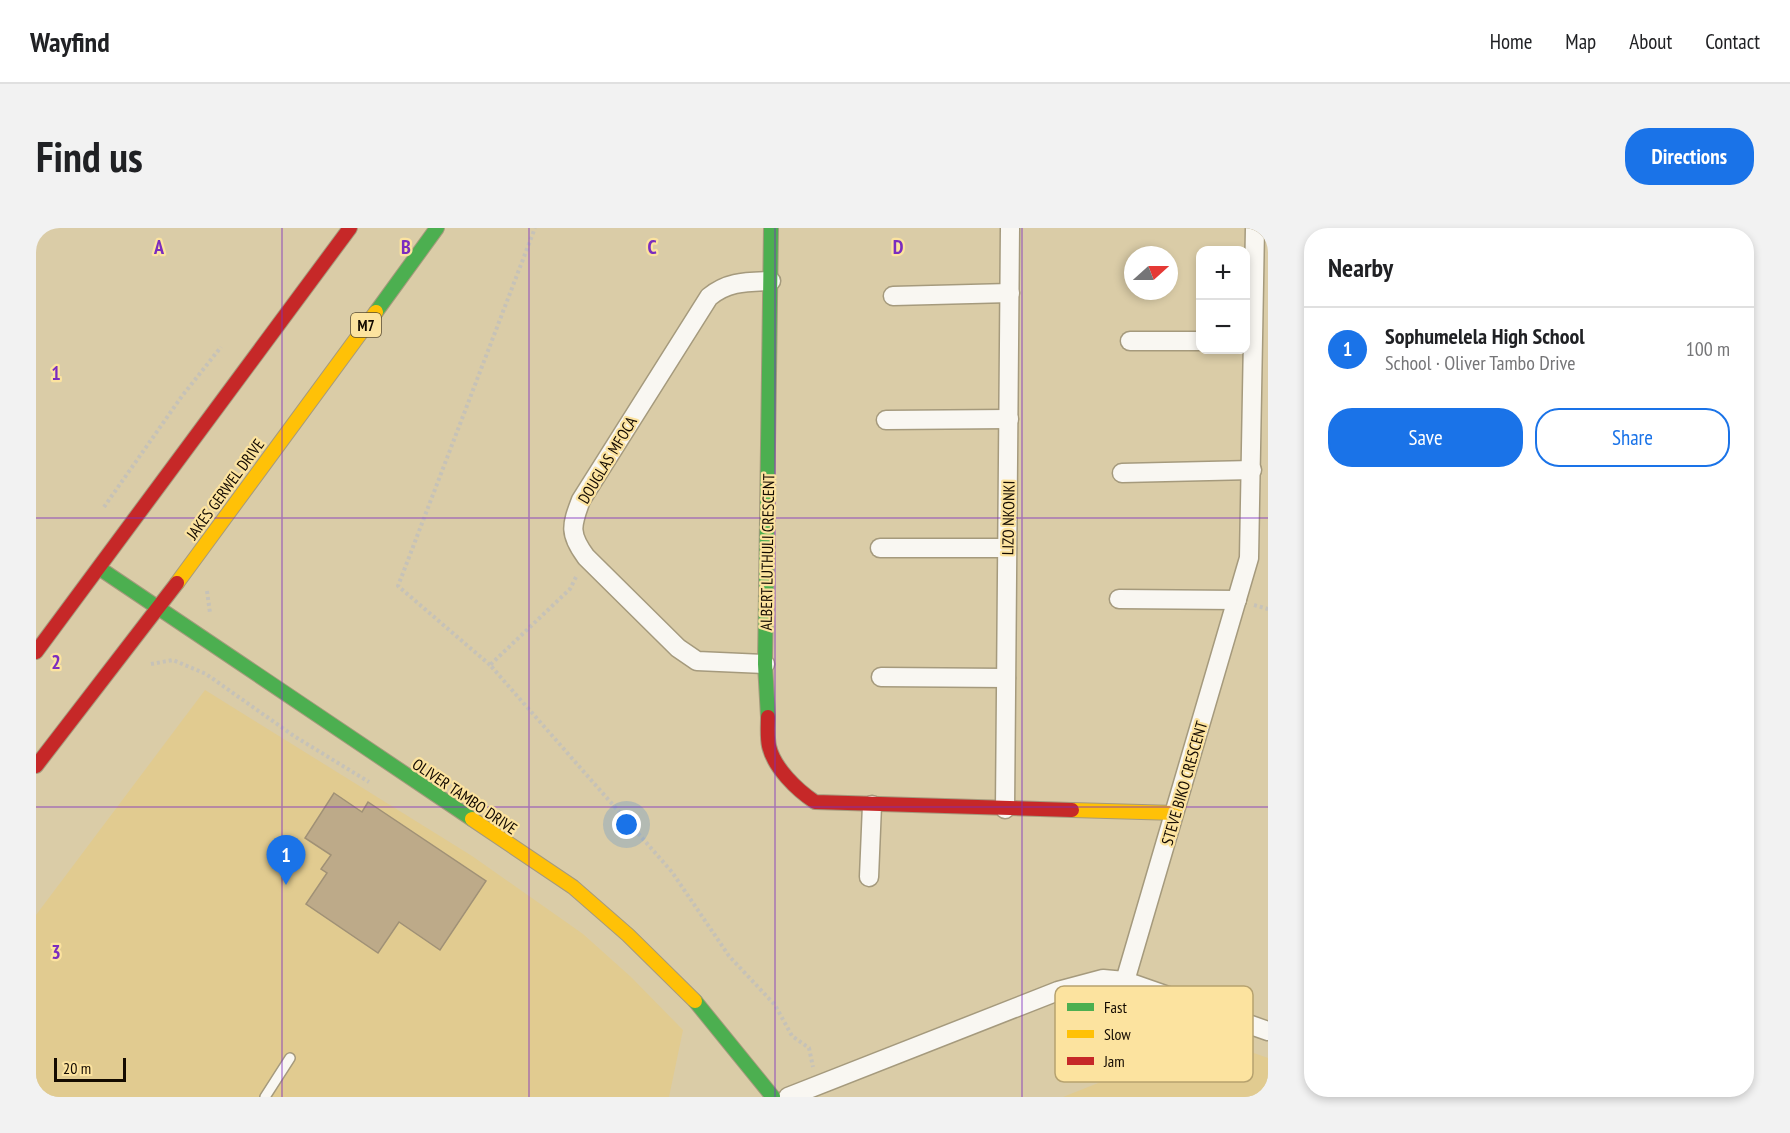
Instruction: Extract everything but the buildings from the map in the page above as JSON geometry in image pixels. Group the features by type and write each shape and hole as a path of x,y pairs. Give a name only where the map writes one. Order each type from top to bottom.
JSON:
{"main road":[{"path":"36,652 350,228"},
{"name":"JAKES GERWEL DRIVE","path":"36,766 158,607 436,228"},
{"name":"ALBERT LUTHULI CRESCENT","path":"771,228 765,664 768,746 773,756 802,793 815,801 872,805 1176,813"},
{"name":"OLIVER TAMBO DRIVE","path":"99,568 573,887 634,938 679,982 741,1051 773,1097"}],"street":[{"name":"LIZO NKONKI","path":"1005,809 1010,228"},
{"name":"STEVE BIKO CRESCENT","path":"1125,981 1249,558 1252,470 1250,340 1255,228"},
{"name":"DOUGLAS MFOCA","path":"765,664 697,661 678,648 586,557 576,544 571,524 581,500 696,314 709,297 722,286 771,281"},
{"path":"893,296 1010,293"},
{"path":"1130,341 1196,341"},
{"path":"886,420 1009,418"},
{"path":"1122,473 1252,470"},
{"path":"880,548 1007,548"},
{"path":"1119,599 1237,600"},
{"path":"881,676 1006,678"},
{"path":"869,877 872,805"},
{"path":"1076,986 1102,979 1125,981 1139,986"},
{"path":"788,1097 1055,992"},
{"path":"1253,1026 1268,1031"}],"lane":[{"path":"265,1097 290,1058"}],"path":[{"path":"535,228 398,586 490,665 672,872 729,956 775,1005 792,1035 810,1048 813,1069"},
{"path":"104,507 182,396 221,347"},
{"path":"490,665 570,590 586,557"},
{"path":"151,664 173,660 206,674 294,736 380,788"}],"shaded area":[{"path":"205,690 472,856 583,934 631,977 683,1030 669,1097 36,1097 36,915"},
{"path":"1253,1053 1268,1058 1268,1097 1063,1097 1101,1082 1253,1082"}],"traffic: fast":[{"path":"376,312 437,228"},
{"path":"768,717 765,664 771,228"},
{"path":"99,568 472,819"},
{"path":"695,1001 773,1097"}],"traffic: slow":[{"path":"177,583 376,312"},
{"path":"1072,810 1176,813"},
{"path":"472,819 573,887 628,935 695,1001"}],"traffic: jam":[{"path":"36,652 350,228"},
{"path":"36,766 177,583"},
{"path":"768,717 768,743 776,762 794,785 815,802 1072,810"}],"place":[{"name":"Sophumelela High School","path":"286,885"}]}
